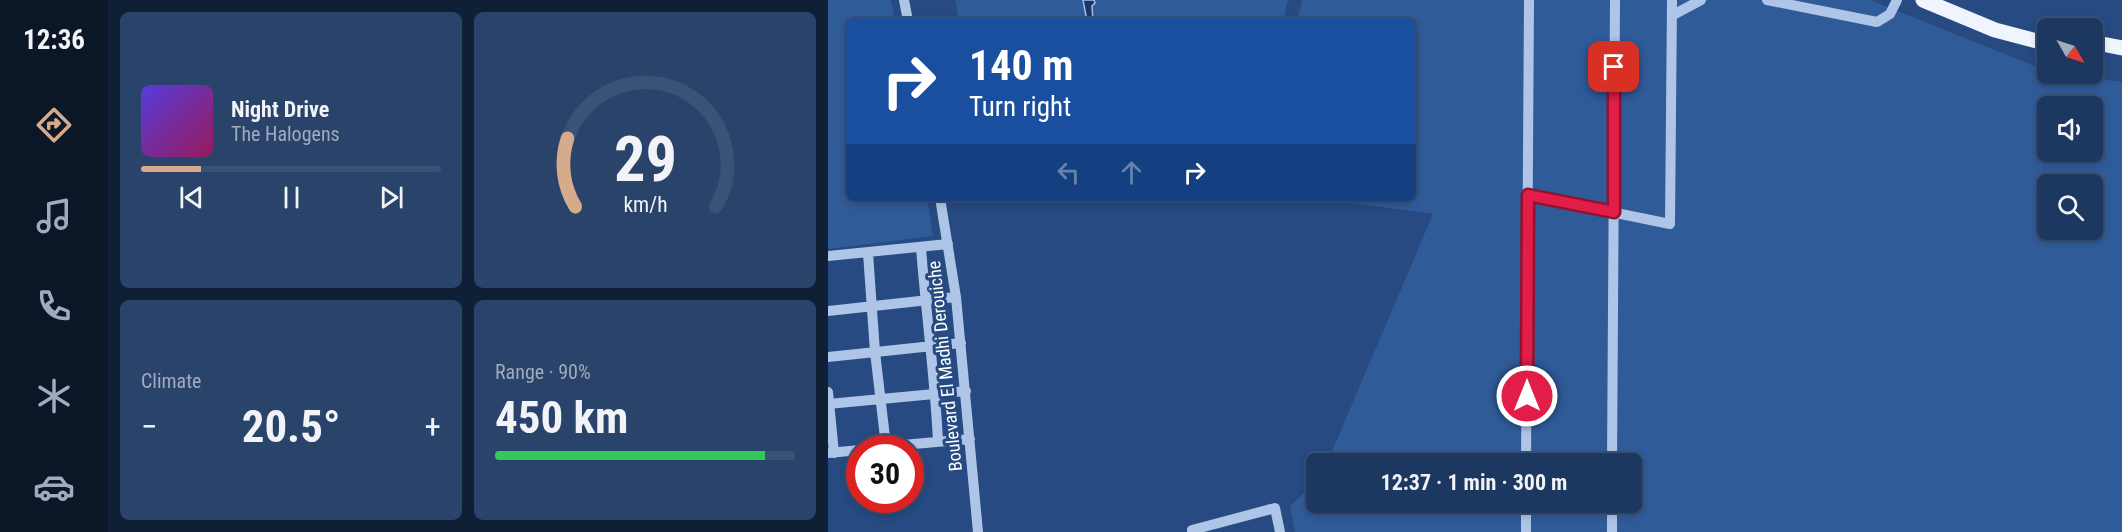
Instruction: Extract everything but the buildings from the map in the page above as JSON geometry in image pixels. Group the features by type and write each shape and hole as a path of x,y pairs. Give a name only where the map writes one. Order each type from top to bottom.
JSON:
{"main road":[{"path":"1923,0 1995,30 2037,41"},
{"path":"1947,0 2037,31"},
{"path":"2103,44 2122,48"},
{"path":"2103,54 2122,57"}],"street":[{"path":"904,0 907,18"},
{"path":"1526,453 1529,0"},
{"path":"1612,453 1615,0"},
{"path":"1528,195 1670,224 1672,0"},
{"path":"1673,15 1701,0"},
{"path":"1767,0 1878,22 1890,14 1898,0"},
{"name":"Boulevard El Madhi Derouiche","path":"941,201 962,343 978,532"},
{"path":"828,256 948,244"},
{"path":"921,248 929,347 936,394 938,442"},
{"path":"868,253 875,352 885,435"},
{"path":"828,311 956,297"},
{"path":"828,357 962,343"},
{"path":"829,404 966,391"},
{"path":"828,392 831,453 846,451"},
{"path":"924,443 970,440"},
{"path":"1192,532 1192,530 1275,508 1280,532"},
{"path":"1526,513 1526,532"},
{"path":"1612,513 1612,532"}],"shaded area":[{"path":"828,0 891,0 894,18 846,18 846,201 927,201 933,236 828,249"},
{"path":"955,0 1288,0 1284,18 958,18"},
{"path":"1083,0 1094,0 1093,18 1086,18"},
{"path":"1302,0 1870,0 2037,67 2037,84 2103,84 2103,79 2122,82 2122,532 1295,532 1290,506 1306,491 1306,513 1642,513 1642,453 1331,453 1433,214 1338,201 1416,201 1416,18 1298,18"}],"route":[{"path":"1527,396 1528,195 1614,212 1614,67"}]}
